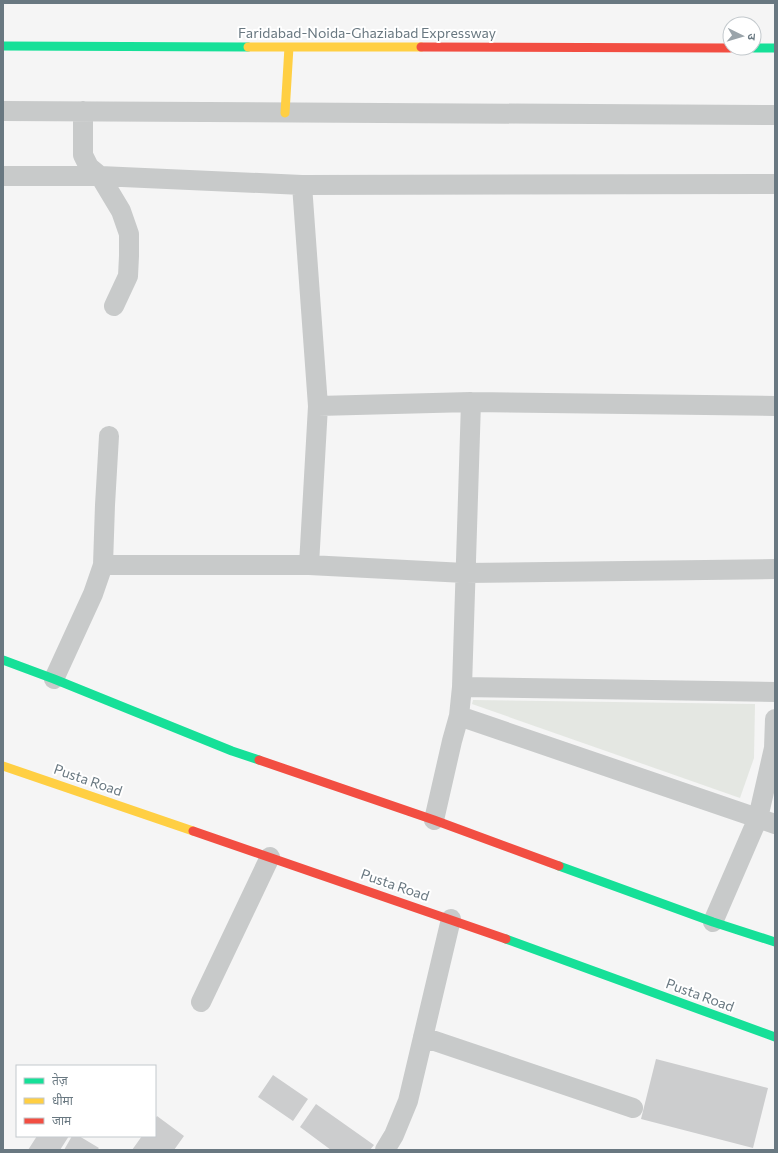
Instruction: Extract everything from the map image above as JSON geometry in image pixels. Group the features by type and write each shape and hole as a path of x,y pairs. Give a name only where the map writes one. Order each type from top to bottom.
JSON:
{"street":[{"name":"Faridabad-Noida-Ghaziabad Expressway","path":"3,46 722,48"},
{"path":"285,113 289,47"},
{"path":"762,48 775,48"},
{"path":"3,111 775,115"},
{"path":"83,111 84,155 89,167 100,176 121,211 129,234 128,276 114,306"},
{"path":"3,176 100,176 302,185 775,184"},
{"path":"302,185 318,406 309,565"},
{"path":"318,406 471,402 775,406"},
{"path":"434,820 459,716 462,687 471,402"},
{"path":"54,679 93,594 103,565 109,436"},
{"path":"103,565 309,565 465,573 775,569"},
{"path":"3,660 232,751 434,820 713,922 775,942"},
{"path":"462,687 775,692"},
{"path":"459,716 767,821"},
{"path":"713,922 767,821 774,748 775,719"},
{"name":"Pusta Road","path":"3,766 451,919 775,1037"},
{"path":"201,1002 270,857"},
{"path":"385,1150 394,1135 408,1101 451,919"},
{"path":"423,1037 632,1108"}],"shaded area":[{"path":"473,700 755,704 754,758 740,798 472,704"}],"building":[{"path":"656,1059 768,1088 753,1148 641,1119"},
{"path":"273,1075 308,1099 293,1121 258,1097"},
{"path":"316,1104 374,1145 370,1150 331,1150 300,1127"},
{"path":"157,1116 184,1136 174,1150 132,1150 141,1137 156,1137"},
{"path":"36,1137 68,1137 60,1150 28,1150"},
{"path":"71,1137 81,1137 99,1148 97,1150 64,1150"}],"traffic: fast":[{"path":"3,46 248,47"},
{"path":"762,48 775,48"},
{"path":"3,660 232,751 259,760"},
{"path":"559,866 713,922 775,942"},
{"path":"506,939 775,1037"}],"traffic: slow":[{"path":"248,47 421,47"},
{"path":"285,113 289,47"},
{"path":"3,766 193,831"}],"traffic: jam":[{"path":"421,47 722,48"},
{"path":"259,760 434,820 559,866"},
{"path":"193,831 506,939"}]}
